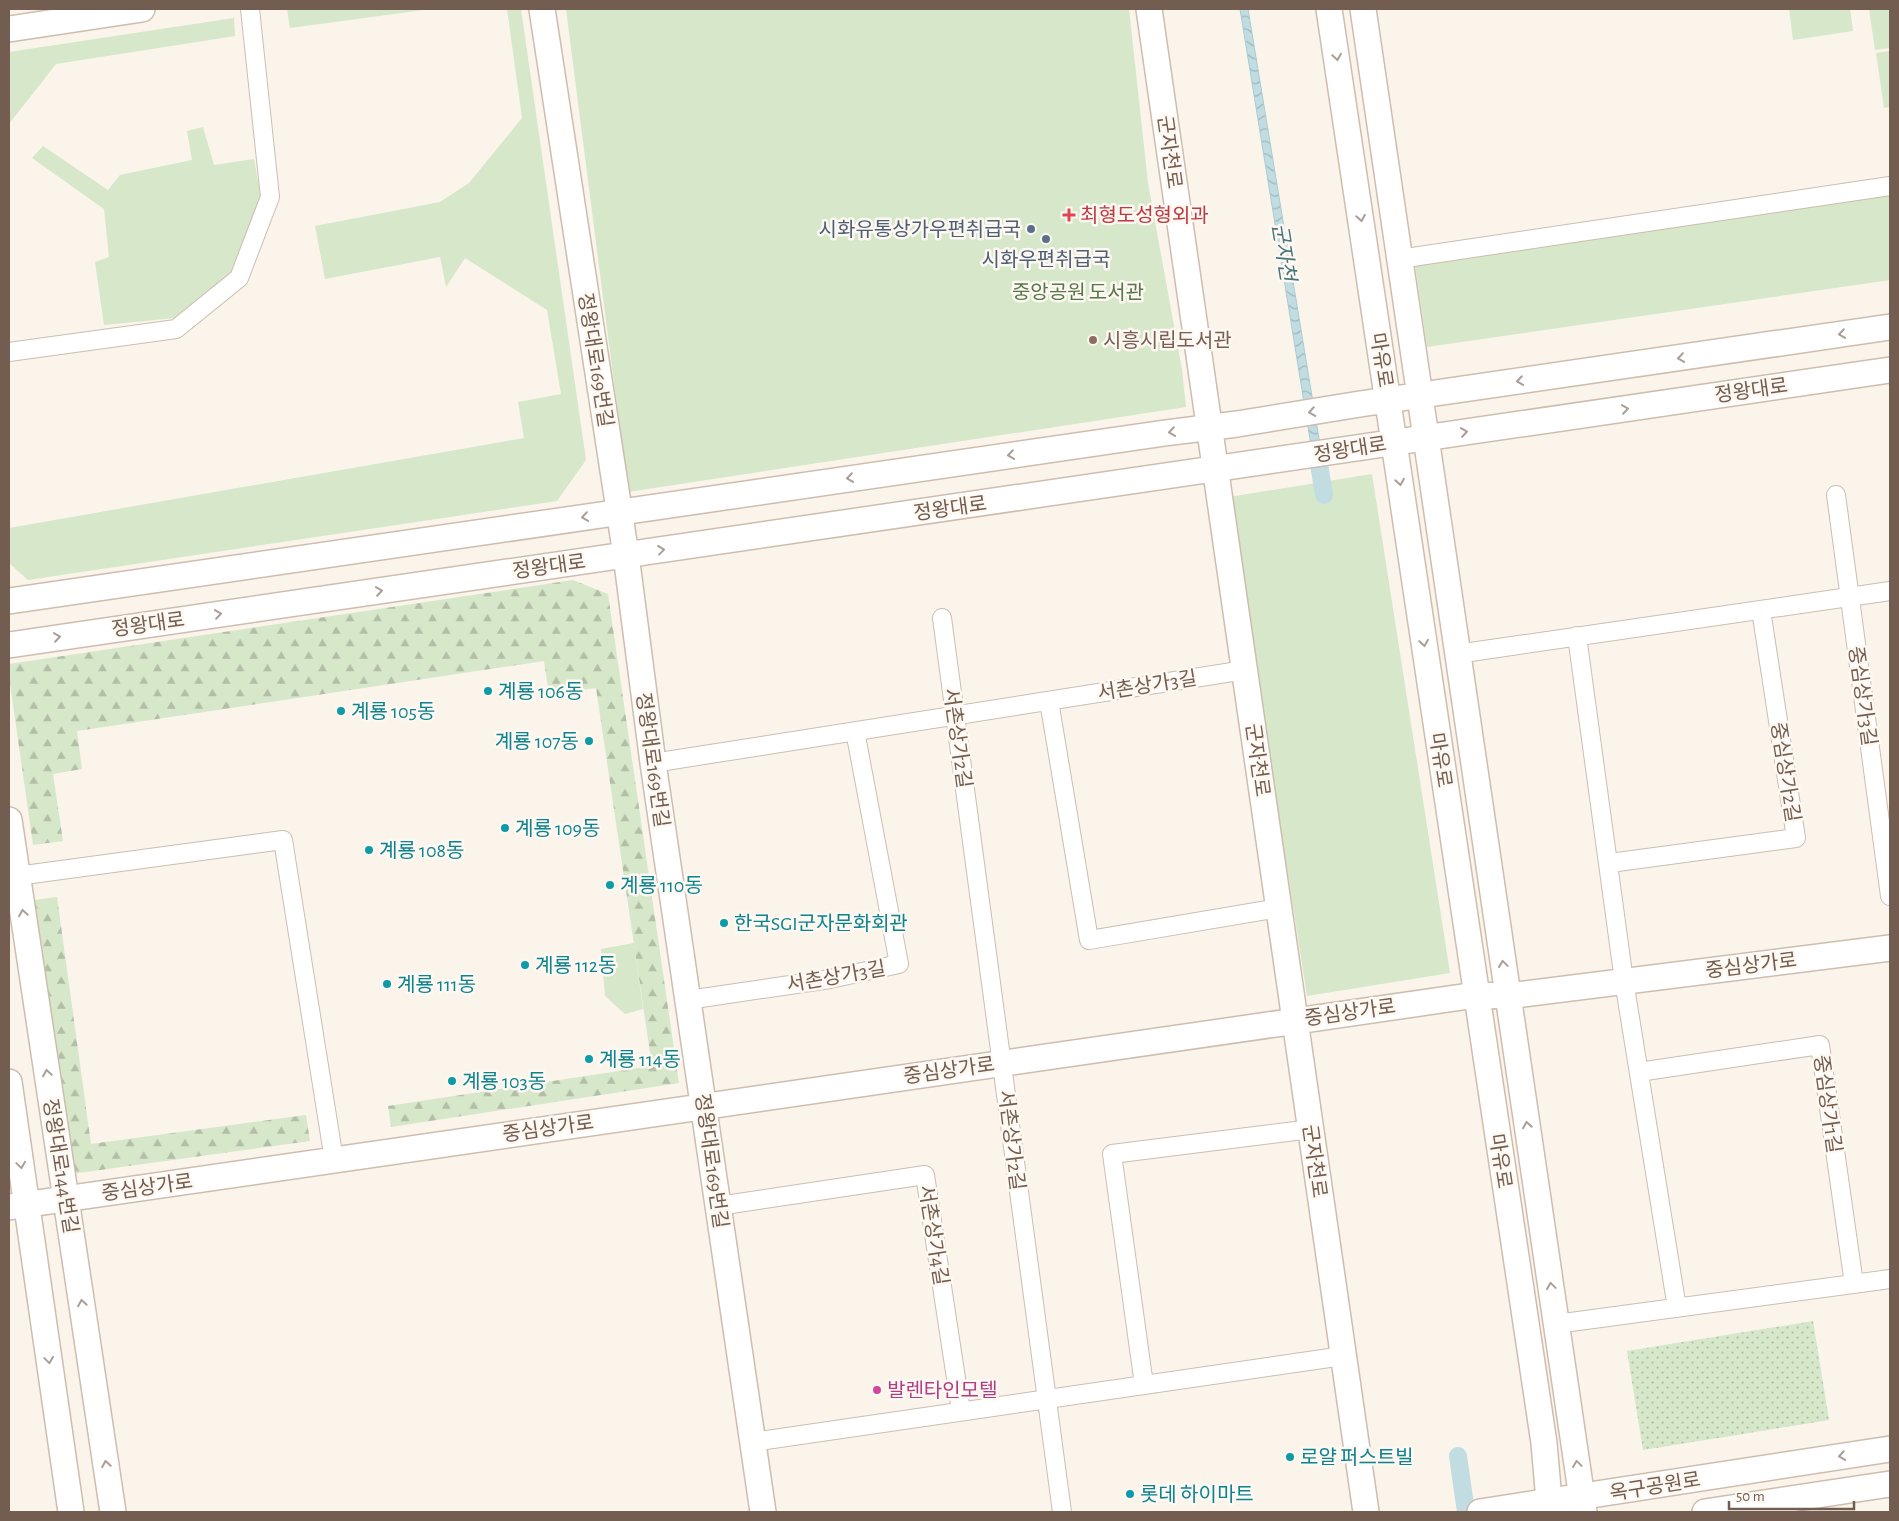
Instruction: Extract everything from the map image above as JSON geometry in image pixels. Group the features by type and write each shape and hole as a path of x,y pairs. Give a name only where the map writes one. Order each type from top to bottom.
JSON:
{"street":[{"path":"9,29 142,9"},
{"path":"9,352 176,329 239,278 270,197 250,9"},
{"name":"정왕대로169번길","path":"542,9 626,554 653,763 763,1512"},
{"name":"군자천로","path":"1149,9 1366,1512"},
{"name":"마유로","path":"1329,9 1542,1434 1549,1508"},
{"name":"마유로","path":"1363,9 1583,1505"},
{"path":"1399,259 1890,186"},
{"name":"정왕대로","path":"20,599 1890,328"},
{"name":"정왕대로","path":"9,645 1890,370"},
{"name":"중심상가3길","path":"1836,495 1890,896"},
{"path":"9,584 20,599"},
{"path":"1457,654 1890,591"},
{"name":"중심상가2길","path":"1610,863 1796,838 1760,610"},
{"name":"서촌상가2길","path":"942,618 1003,1063 1045,1399 1062,1512"},
{"path":"1577,636 1610,863 1624,981 1677,1308"},
{"name":"서촌상가3길","path":"653,763 1245,670"},
{"path":"1049,701 1089,940 1279,908"},
{"name":"서촌상가3길","path":"688,1000 830,979 899,964 855,731"},
{"name":"정왕대로144번길","path":"9,820 113,1512"},
{"path":"17,876 283,840 334,1160"},
{"name":"중심상가로","path":"18,1206 704,1105 1476,995 1508,996 1890,948"},
{"name":"중심상가1길","path":"1639,1072 1820,1045 1854,1284"},
{"name":"정왕대로144번길","path":"9,1082 18,1206 71,1512"},
{"path":"1144,1385 1112,1154 1311,1129"},
{"name":"서촌상가4길","path":"718,1206 925,1175 962,1411"},
{"path":"1556,1324 1890,1279"},
{"path":"753,1442 1343,1356"},
{"name":"옥구공원로","path":"1492,1511 1583,1505 1890,1449"},
{"name":"옥구공원로","path":"1705,1512 1890,1484"}],"green space":[{"path":"287,9 431,9 290,28"},
{"path":"507,9 521,9 586,460 557,501 28,580 9,563 9,528 524,438 518,402 561,394 547,310 465,258 446,287 440,257 325,279 315,226 440,202 469,183 522,118"},
{"name":"중앙공원 도서관","path":"566,9 1129,9 1148,183 1182,370 1186,407 628,492"},
{"path":"1789,9 1850,9 1853,31 1793,40"},
{"path":"1869,9 1890,9 1890,48 1875,50"},
{"path":"234,18 235,36 56,64 9,124 9,52"},
{"path":"1890,51 1890,107 1884,108 1876,53"},
{"path":"203,127 214,165 254,159 261,198 231,273 175,318 104,325 95,262 109,257 104,209 32,158 43,146 108,190 120,175 192,160 187,131"},
{"path":"1890,193 1890,280 1427,347 1415,263"},
{"path":"1372,474 1450,973 1307,996 1229,497"},
{"path":"573,580 608,594 679,1083 391,1127 388,1106 652,1066 596,688 549,695 544,661 77,731 82,769 53,774 63,841 33,845 9,677 9,664"},
{"path":"57,897 91,1144 306,1115 310,1141 71,1174 34,900"},
{"path":"634,943 643,1009 625,1014 605,996 601,949"},
{"path":"1813,1321 1829,1420 1643,1450 1627,1351"}],"water":[{"path":"1240,9 1248,9 1326,481 1317,482"},
{"path":"1457,1462 1462,1462 1470,1512 1463,1512"}],"waterway":[{"name":"군자천","path":"1318,458 1324,495"},
{"name":"군자천","path":"1458,1456 1466,1512"}],"place":[{"name":"최형도성형외과","path":"1069,215"},
{"name":"시화유통상가우편취급국","path":"1031,229"},
{"name":"시화우편취급국","path":"1046,239"},
{"name":"시흥시립도서관","path":"1093,340"},
{"name":"계룡 106동","path":"488,691"},
{"name":"계룡 105동","path":"341,711"},
{"name":"계룡 107동","path":"589,741"},
{"name":"계룡 109동","path":"505,828"},
{"name":"계룡 108동","path":"369,850"},
{"name":"계룡 110동","path":"610,885"},
{"name":"한국SGI군자문화회관","path":"724,923"},
{"name":"계룡 112동","path":"525,965"},
{"name":"계룡 111동","path":"387,984"},
{"name":"계룡 114동","path":"589,1059"},
{"name":"계룡 103동","path":"452,1081"},
{"name":"발렌타인모텔","path":"877,1390"},
{"name":"로얄 퍼스트빌","path":"1290,1457"},
{"name":"롯데 하이마트","path":"1130,1494"}]}
